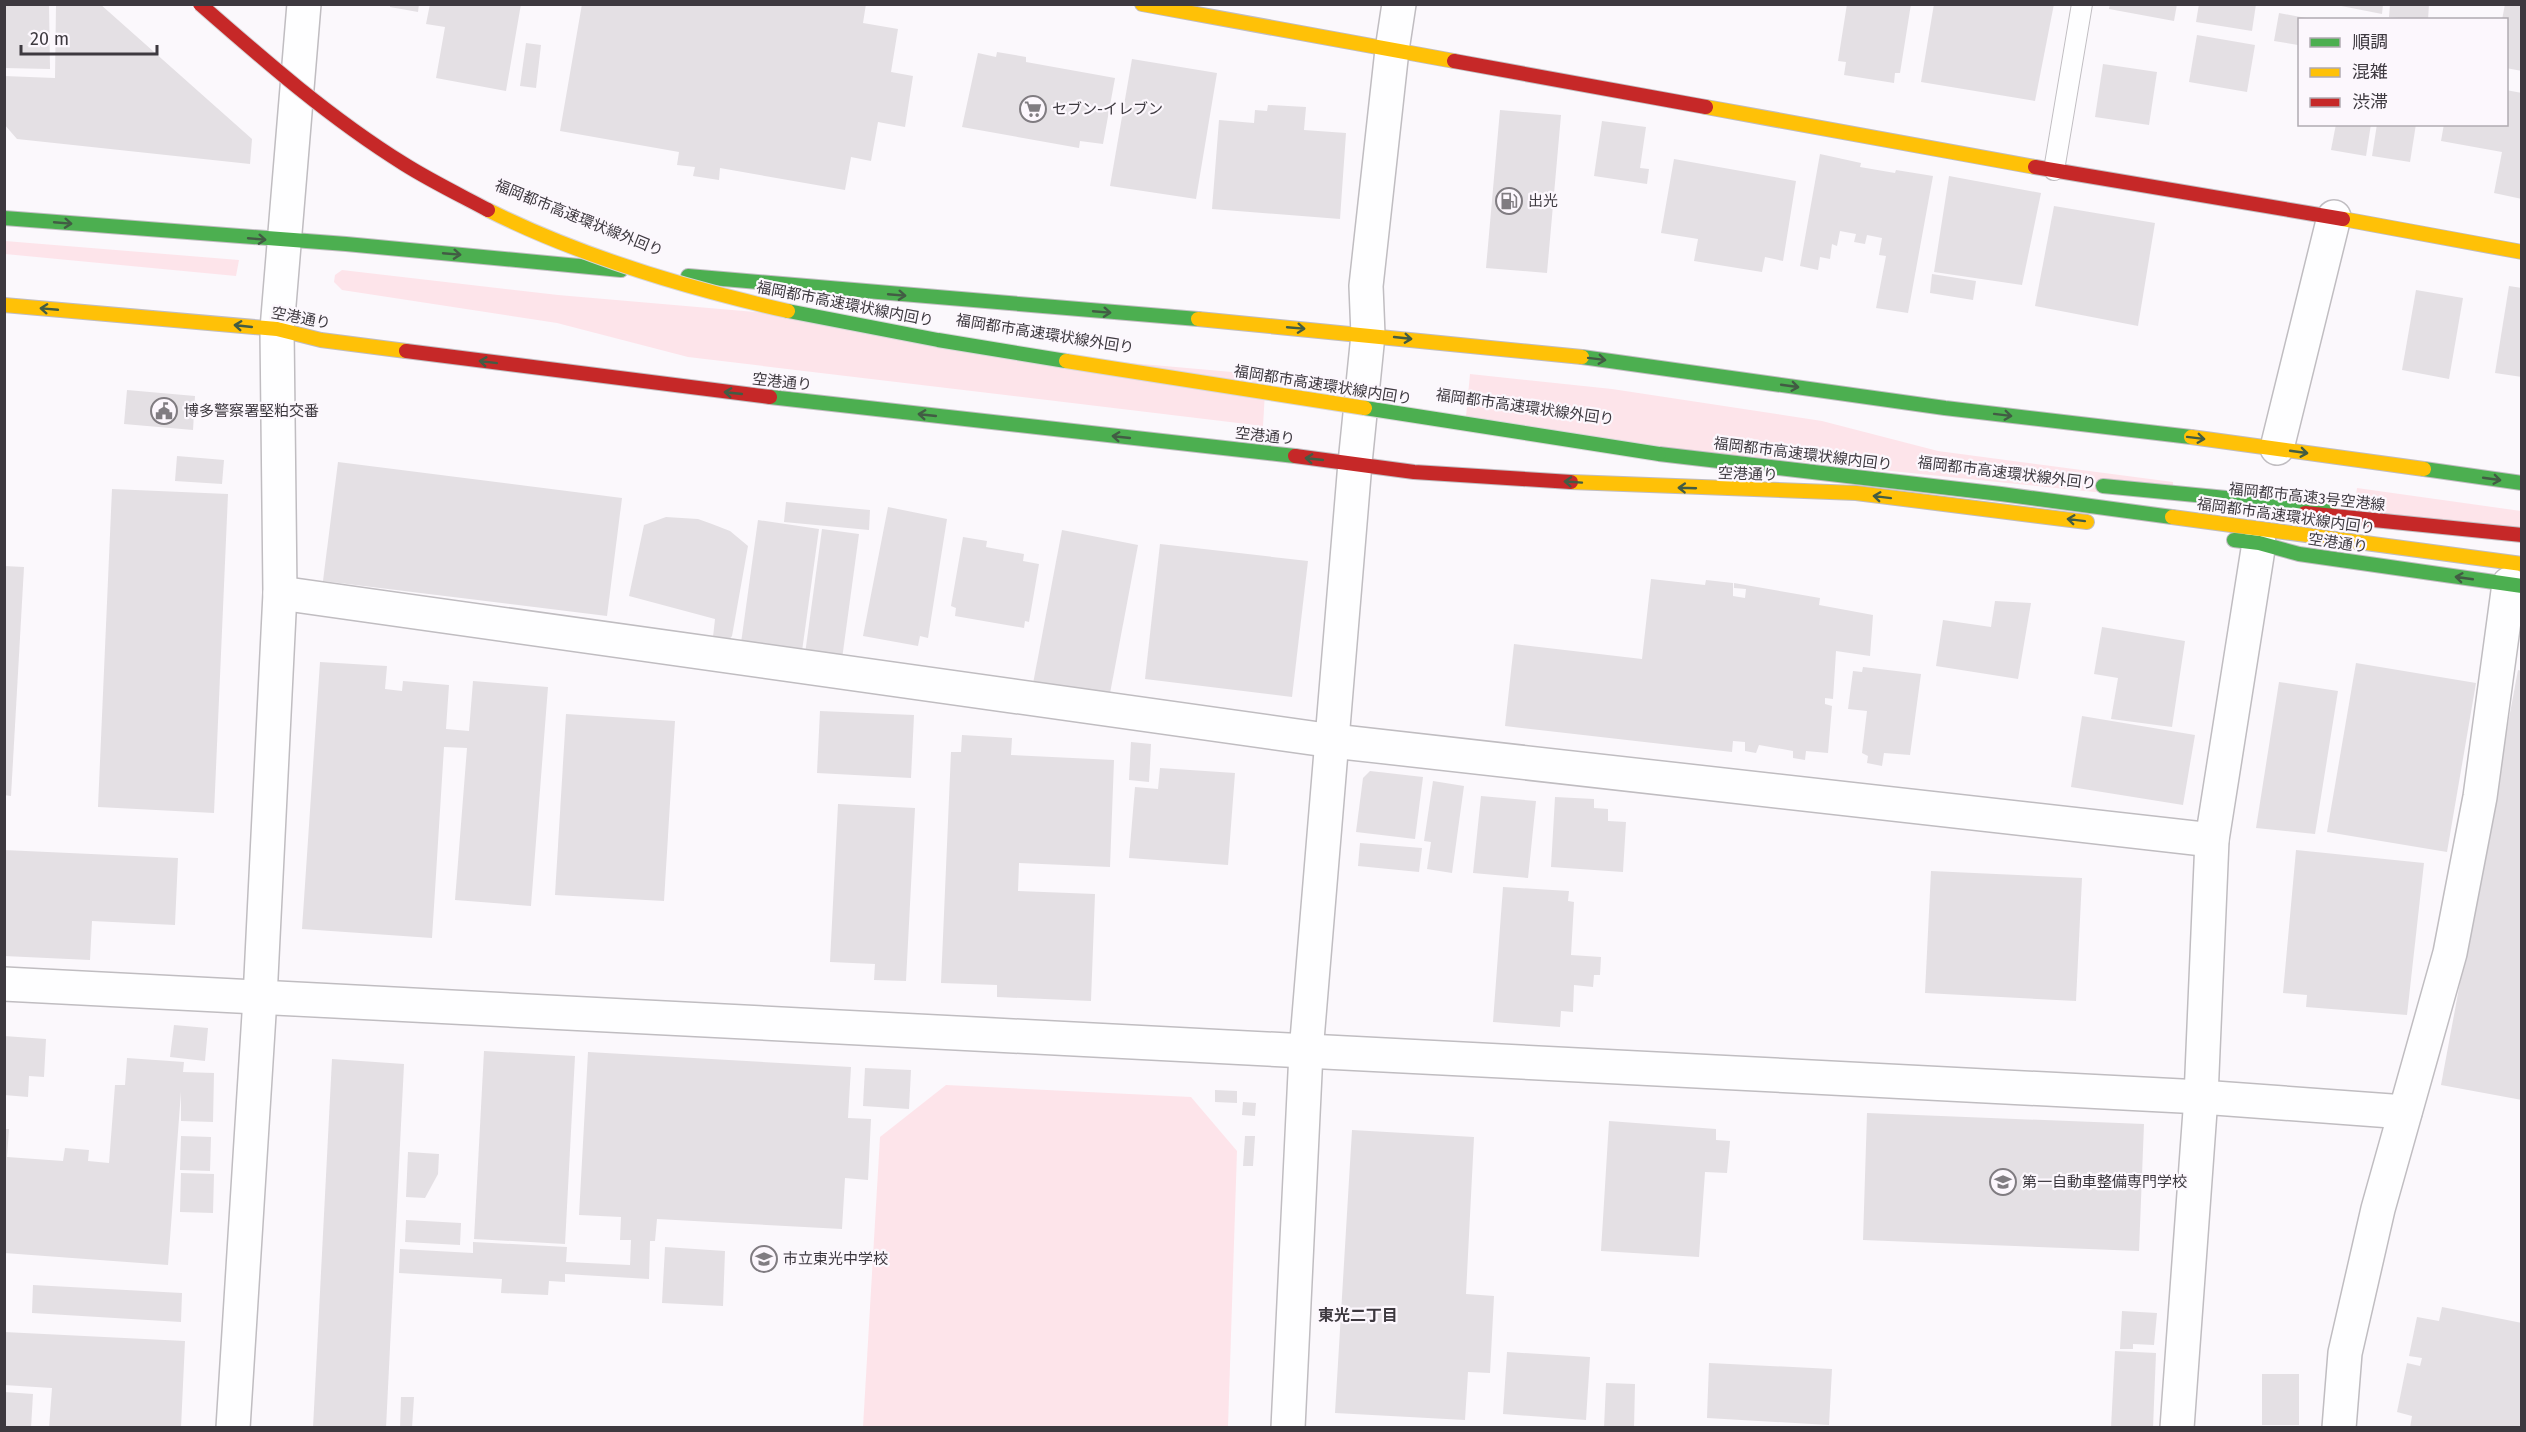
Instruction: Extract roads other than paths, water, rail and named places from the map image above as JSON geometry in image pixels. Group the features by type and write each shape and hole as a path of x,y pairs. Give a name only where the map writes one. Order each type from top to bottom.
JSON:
{"main road":[{"name":"福岡都市高速環状線内回り","path":"200,4 267,64 352,129 436,183 524,226 608,260 691,287 841,321 1017,353 1659,449"},
{"name":"福岡都市高速環状線外回り","path":"211,4 280,66 356,123 440,177 518,215 693,280 853,318 1027,349 1659,449 2518,573"},
{"path":"1142,4 2054,170 2334,217 2522,252"},
{"path":"4,218 346,244 850,291 1368,335 1600,359 1945,408 2277,448 2522,483"},
{"name":"空港通り","path":"4,305 277,329 321,340 700,389 1355,463 1414,472 1632,486 1856,493 2105,524"},
{"path":"1659,449 1848,462"},
{"name":"福岡都市高速3号空港線","path":"1659,449 2522,535"},
{"name":"福岡都市高速3号空港線","path":"2084,484 2522,526"},
{"name":"空港通り","path":"2224,538 2259,543 2299,554 2518,573"}],"street":[{"path":"233,1428 260,998 280,593 277,329 304,4"},
{"path":"1288,1428 1306,1052 1355,463 1368,335 1366,286 1399,4"},
{"path":"2277,448 2334,217"},
{"path":"2177,1428 2201,1097 2212,840 2259,543"},
{"path":"2339,1428 2345,1353 2378,1209 2450,953 2480,797 2518,573"},
{"path":"280,593 1333,741 2212,840"},
{"path":"4,984 2201,1097 2405,1112"}],"lane":[{"path":"2054,170 2082,4"}],"place":[{"name":"セブン-イレブン","path":"1033,109"},
{"name":"出光","path":"1509,201"},
{"name":"博多警察署堅粕交番","path":"164,411"},
{"name":"第一自動車整備専門学校","path":"2003,1182"},
{"name":"市立東光中学校","path":"764,1259"}],"district":[{"name":"東光二丁目","path":"1358,1315"}]}
